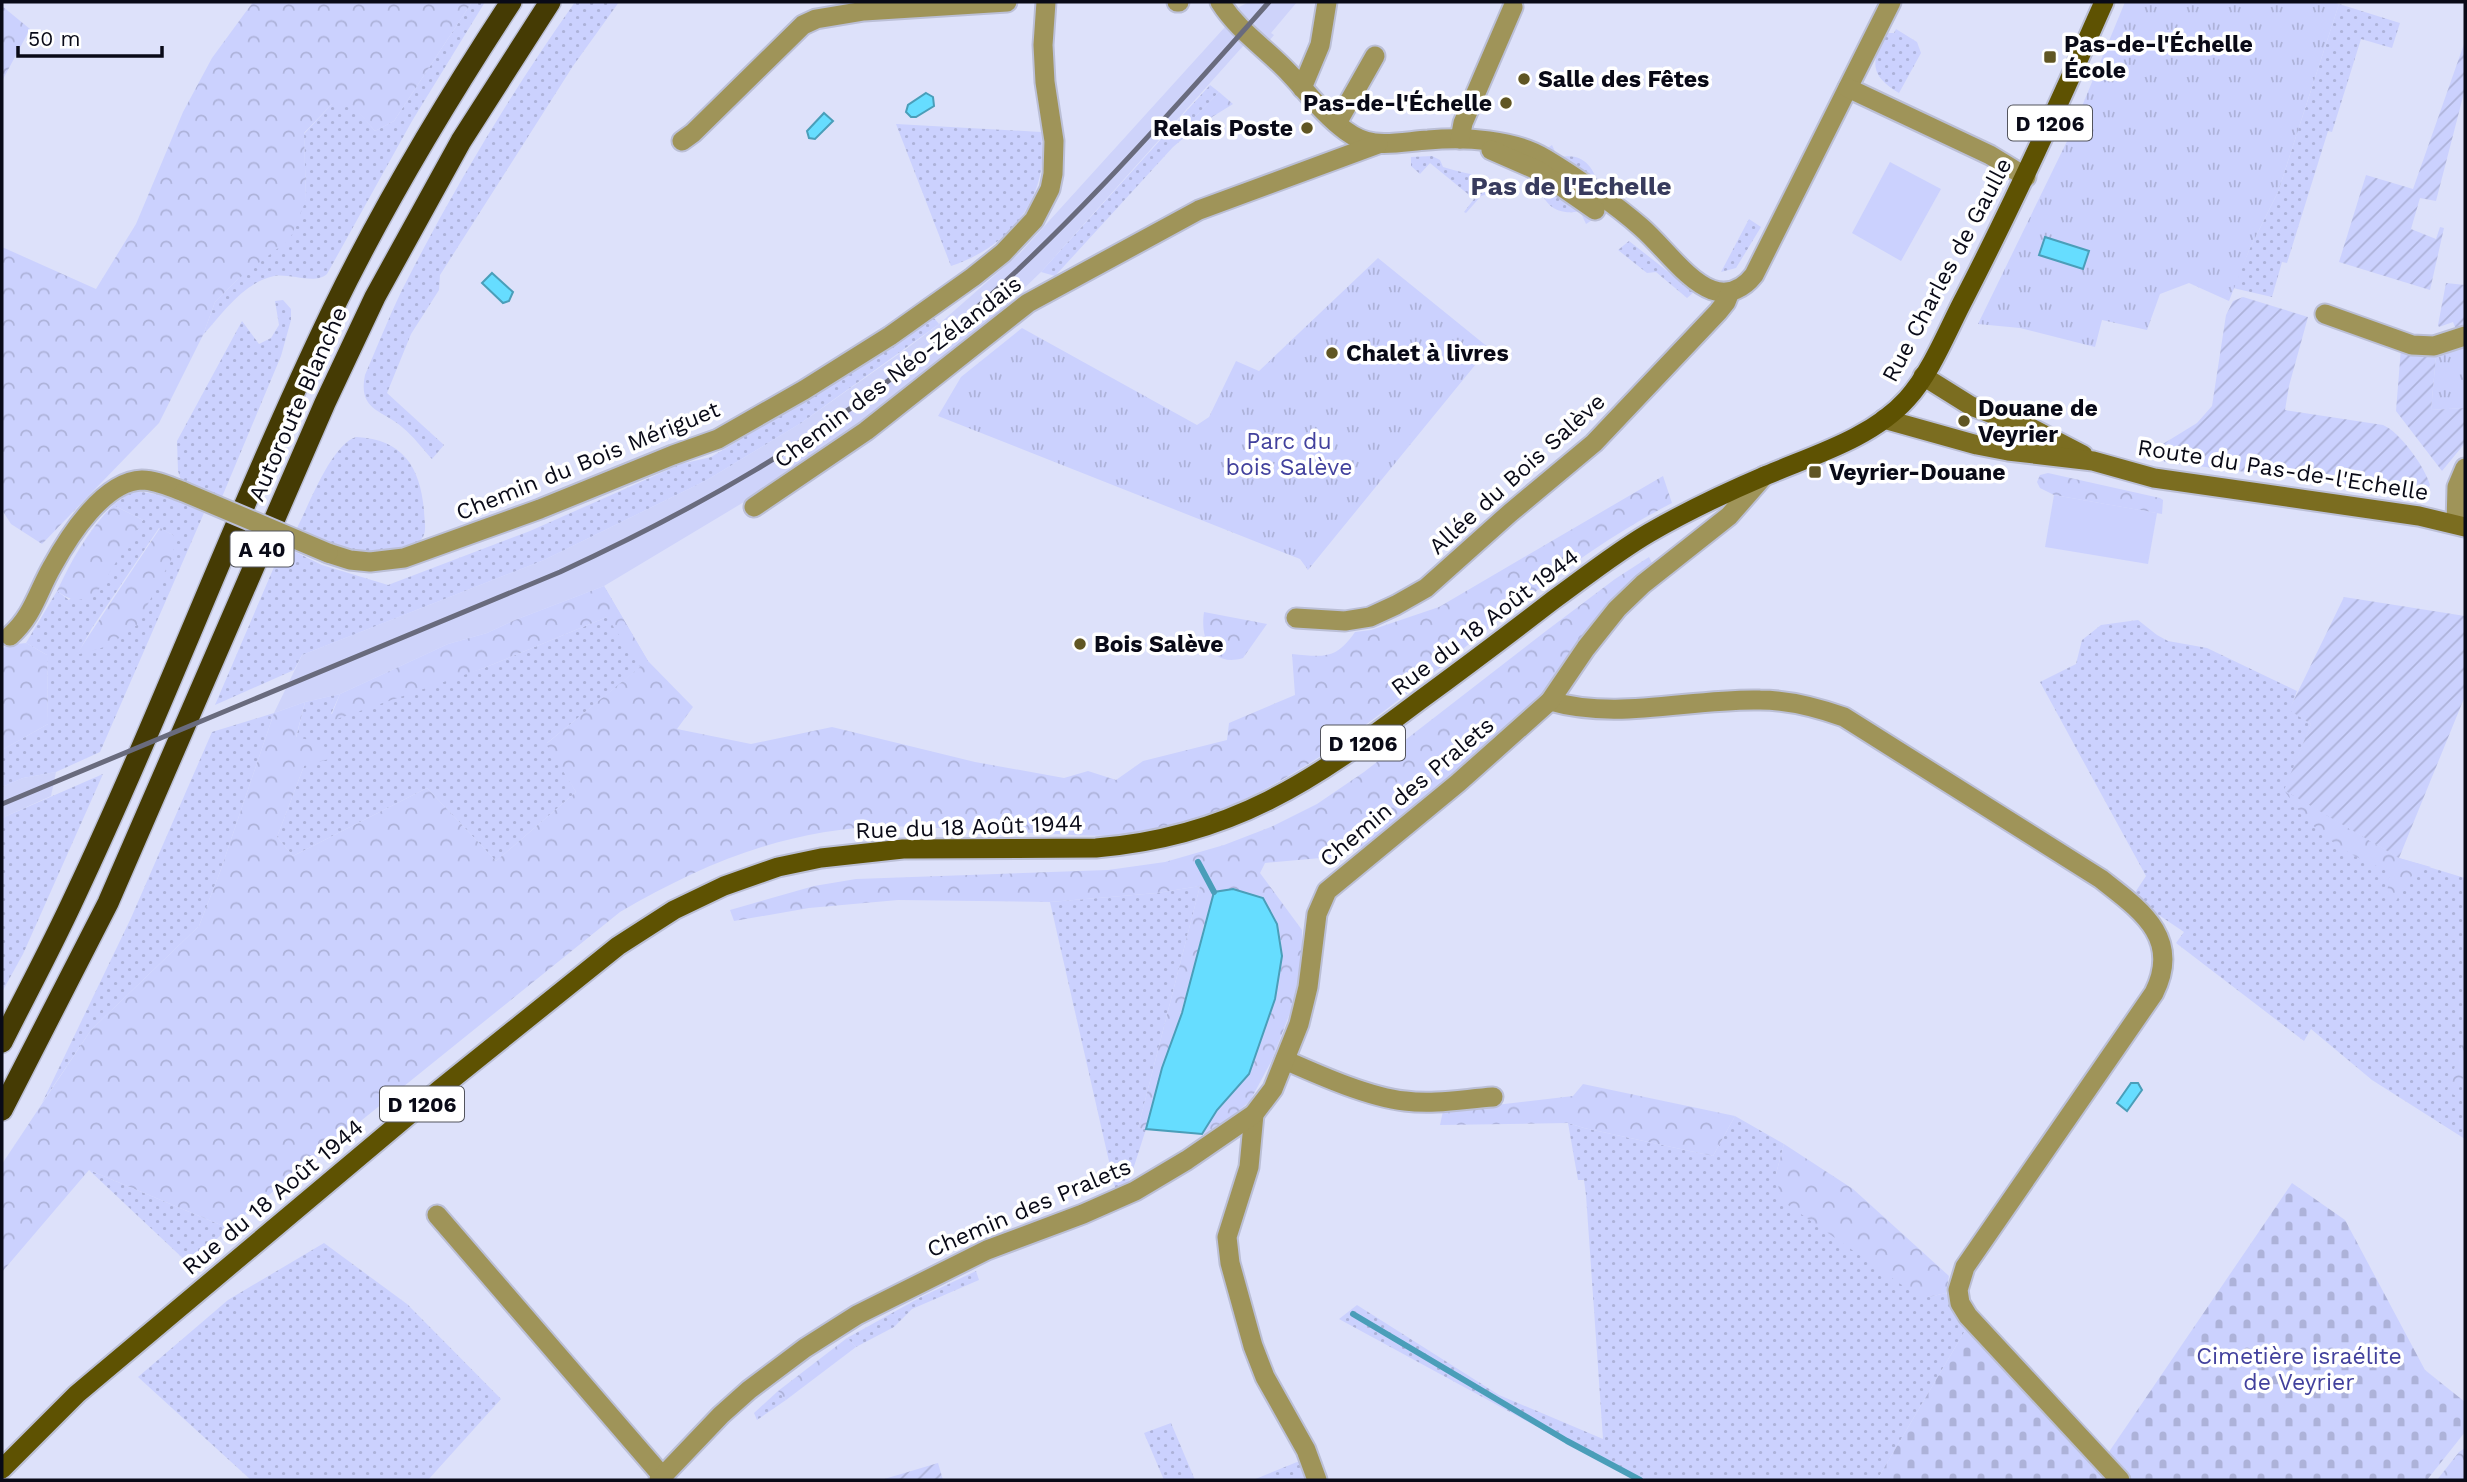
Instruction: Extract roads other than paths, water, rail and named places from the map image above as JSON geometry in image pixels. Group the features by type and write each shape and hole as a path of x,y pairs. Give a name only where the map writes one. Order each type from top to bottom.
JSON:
{"highway":[{"name":"Autoroute Blanche","path":"2,1042 75,896 245,503 333,309 430,128 511,2"},
{"name":"Autoroute Blanche","path":"2,1111 108,903 325,402 375,297 461,141 550,2"}],"main road":[{"name":"Rue Charles de Gaulle","path":"1900,406 1923,376 2026,177 2104,2"},
{"name":"Route du Pas-de-l'Echelle","path":"1923,376 1971,406 2031,428 2093,461"},
{"name":"Rue du 18 Août 1944","path":"2,1469 77,1394 440,1089 618,946 674,910 724,886 778,867 810,860 903,849 1127,845 1182,834 1241,814 1290,791 1352,752 1630,544 1686,513 1854,437 1900,406"},
{"name":"Route du Pas-de-l'Echelle","path":"1884,419 1977,445 2034,455 2093,461 2154,478 2419,516 2460,525"}],"street":[{"path":"682,141 803,25 816,19 863,11 1007,2"},
{"name":"Chemin du Bois Mériguet","path":"10,636 29,616 60,554 104,496 120,485 139,480 156,482 328,553 360,562 381,562 404,558 540,509 673,454 718,439 779,406 890,336 983,270 1034,220 1050,189 1053,174 1054,141 1045,82 1043,45 1046,2"},
{"path":"1220,2 1229,16 1290,74 1302,89 1337,123 1361,139 1379,143 1469,140 1515,146 1547,159 1636,223 1667,255 1706,287 1718,292 1730,292"},
{"path":"1302,89 1320,45 1327,2"},
{"name":"Allée du Bois Salève","path":"1296,618 1345,621 1370,617 1426,588 1594,443 1718,312 1730,292 1742,287 1754,275 1891,2"},
{"path":"1469,140 1463,123 1513,7"},
{"path":"1337,123 1375,56"},
{"path":"1848,88 1990,155 2026,177"},
{"name":"Chemin des Néo-Zélandais","path":"754,507 866,431 1028,303 1199,210 1379,143"},
{"path":"2325,314 2412,345 2434,346 2465,336"},
{"path":"2460,525 2457,487 2465,468"},
{"name":"Chemin des Pralets","path":"661,1479 721,1415 749,1390 805,1348 857,1315 987,1250 1135,1191 1187,1160 1254,1114 1273,1089 1305,1005 1317,914 1327,891 1458,783 1550,701 1617,609 1643,584 1729,516 1764,476"},
{"path":"1550,701 1568,706 1601,709 1761,699 1810,705 1844,717 2101,879 2135,905 2150,921 2158,937 2162,961 2159,982 2154,993 2009,1206 1969,1260 1958,1290 1962,1308 1968,1316 2120,1480"},
{"path":"1285,1060 1351,1086 1401,1101 1427,1102 1493,1097"},
{"path":"1254,1114 1249,1167 1227,1237 1230,1263 1249,1333 1265,1377 1306,1450 1317,1480"},
{"path":"437,1215 661,1479"}],"waterway":[{"path":"1198,862 1214,892"},
{"path":"1353,1314 1567,1441 1640,1480"}],"railway":[{"path":"2,804 560,572 708,497 803,440 894,377 1026,262 1109,178 1269,2"}],"place":[{"name":"Pas-de-l'Échelle École","path":"2050,57"},
{"name":"Salle des Fêtes","path":"1524,79"},
{"name":"Pas-de-l'Échelle","path":"1506,103"},
{"name":"Relais Poste","path":"1307,128"},
{"name":"Chalet à livres","path":"1332,353"},
{"name":"Douane de Veyrier","path":"1964,421"},
{"name":"Veyrier-Douane","path":"1815,472"},
{"name":"Bois Salève","path":"1080,644"}],"district":[{"name":"Pas de l'Echelle","path":"1571,186"}],"park label":[{"name":"Parc du bois Salève","path":"1289,454"},
{"name":"Cimetière israélite de Veyrier","path":"2299,1369"}]}
